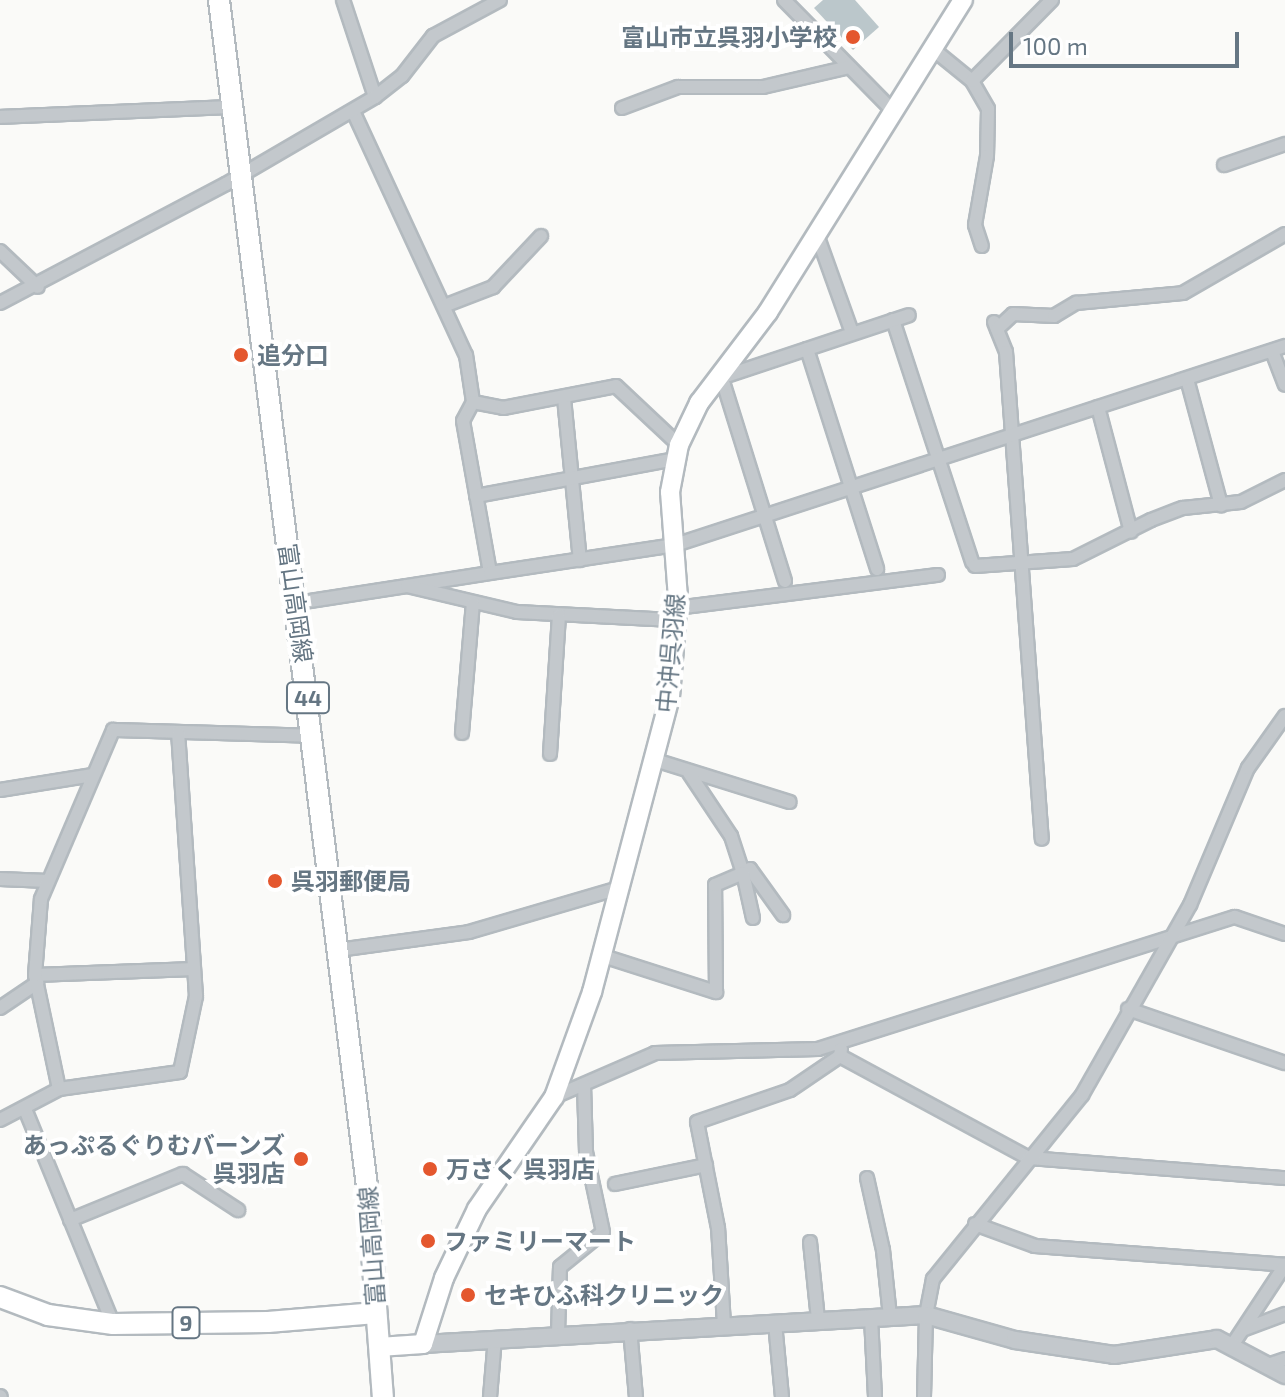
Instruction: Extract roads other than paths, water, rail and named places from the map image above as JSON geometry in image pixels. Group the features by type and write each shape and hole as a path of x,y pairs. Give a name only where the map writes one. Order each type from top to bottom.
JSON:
{"main road":[{"name":"富山高岡線","path":"219,0 238,176 297,603 367,1186 383,1397"},
{"name":"中沖呉羽線","path":"423,1344 444,1278 477,1209 554,1097 603,956 623,887 670,697 675,545 670,492 677,452 717,379 768,312 963,0"},
{"name":"9","path":"0,1297 48,1315 113,1324 268,1322 376,1313"},
{"path":"379,1347 423,1344"}],"street":[{"path":"343,0 375,97"},
{"path":"0,303 38,287 353,111 391,87 433,36 500,0"},
{"path":"784,0 894,112"},
{"path":"972,81 1052,0"},
{"path":"934,50 972,81 990,116 975,225 982,246"},
{"path":"622,108 678,87 763,87 849,67"},
{"path":"0,117 230,107"},
{"path":"353,111 466,355 473,402 463,421 490,573"},
{"path":"1224,165 1285,144"},
{"path":"1042,839 1006,352 996,326 1013,314 1054,316 1076,303 1183,293 1285,234"},
{"path":"817,235 852,333"},
{"path":"444,306 493,287 541,236"},
{"path":"0,251 38,287"},
{"path":"717,379 909,315"},
{"path":"893,320 974,564 1073,559 1183,508 1241,502 1285,480"},
{"path":"297,603 675,545 1285,346"},
{"path":"807,349 877,569"},
{"path":"1272,351 1285,385"},
{"path":"717,379 724,385 785,581"},
{"path":"1187,379 1221,505"},
{"path":"473,402 503,408 616,386 677,452 572,479 476,496"},
{"path":"564,398 580,560"},
{"path":"1098,407 1131,532"},
{"path":"407,586 473,603 559,615 674,614 938,575"},
{"path":"462,733 473,603"},
{"path":"550,754 559,615"},
{"path":"924,1397 926,1315 933,1279 1082,1095 1168,937 1190,905 1242,778 1285,716"},
{"path":"59,1089 36,979 41,899 113,730 313,736"},
{"path":"0,1120 59,1089 180,1072 196,996 178,733"},
{"path":"655,760 790,802"},
{"path":"689,773 731,836 753,918"},
{"path":"0,790 93,775"},
{"path":"603,956 716,992 715,885 750,869 783,915"},
{"path":"0,879 48,881"},
{"path":"338,950 469,932 623,887"},
{"path":"554,1097 655,1053 818,1049 1235,917 1285,934"},
{"path":"0,1008 36,979 194,969"},
{"path":"1128,1009 1285,1063"},
{"path":"840,1056 841,1041"},
{"path":"840,1056 1029,1158 1285,1178"},
{"path":"724,1325 718,1228 697,1122 790,1090 840,1056"},
{"path":"558,1334 560,1267 603,1232 586,1152 584,1085"},
{"path":"25,1109 113,1324"},
{"path":"615,1184 706,1165"},
{"path":"70,1220 183,1174 238,1210"},
{"path":"867,1178 883,1250 890,1317"},
{"path":"975,1224 1035,1246 1285,1265 1233,1344"},
{"path":"810,1242 818,1320"},
{"path":"1245,1329 1285,1314"},
{"path":"423,1344 630,1329 926,1315 1015,1340 1114,1355 1140,1355 1199,1337 1233,1344 1285,1375"},
{"path":"871,1318 875,1397"},
{"path":"775,1323 782,1397"},
{"path":"630,1329 636,1397"},
{"path":"490,1397 495,1338"},
{"path":"1268,1365 1285,1359"}],"place":[{"name":"富山市立呉羽小学校","path":"853,37"},
{"name":"追分口","path":"241,355"},
{"name":"呉羽郵便局","path":"275,881"},
{"name":"あっぷるぐりむバーンズ 呉羽店","path":"301,1159"},
{"name":"万さく 呉羽店","path":"430,1169"},
{"name":"ファミリーマート","path":"428,1241"},
{"name":"セキひふ科クリニック","path":"468,1295"}]}
